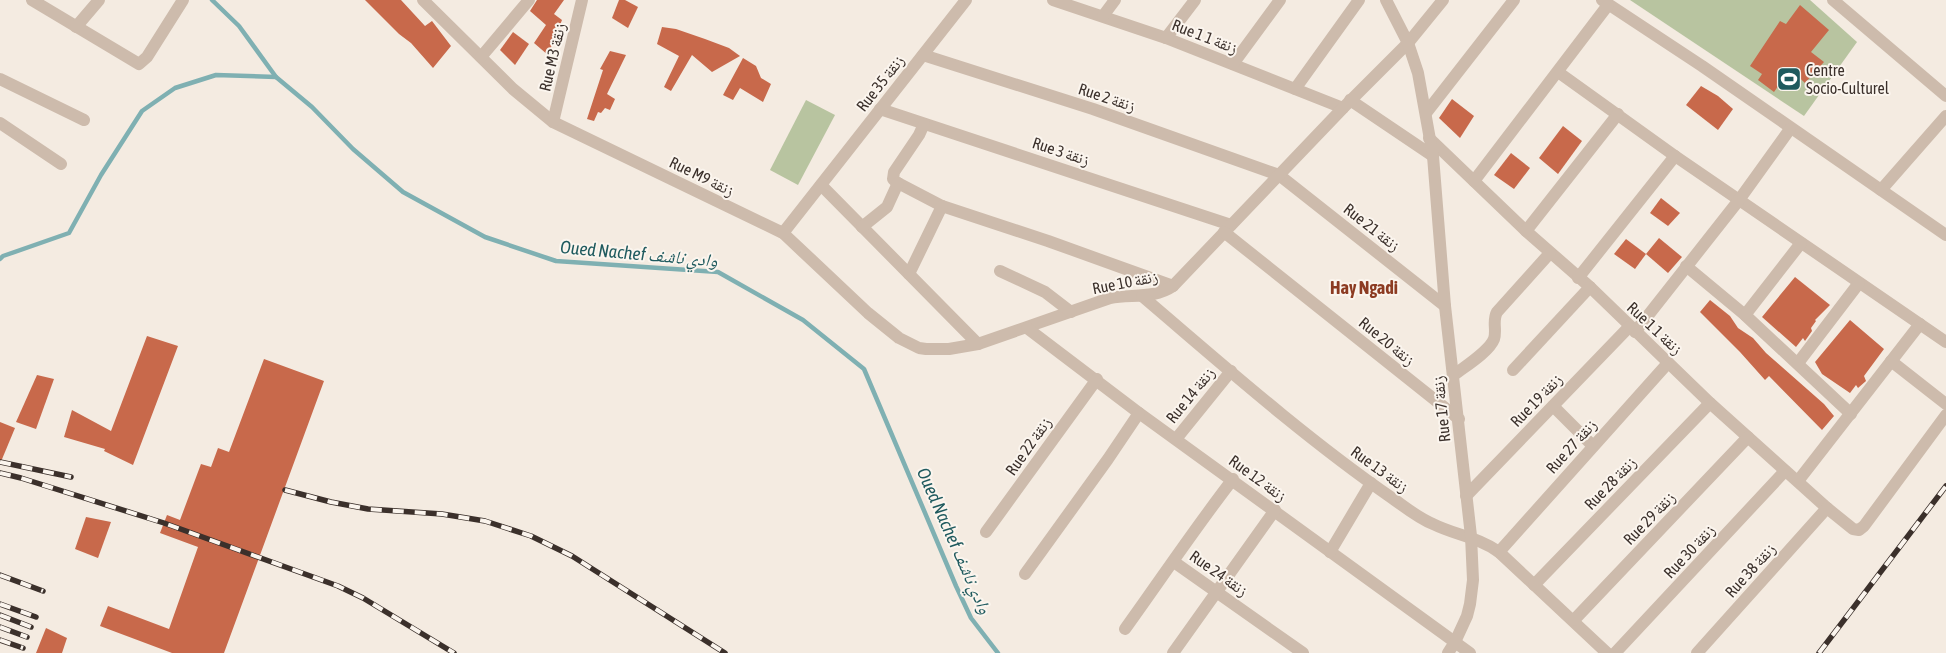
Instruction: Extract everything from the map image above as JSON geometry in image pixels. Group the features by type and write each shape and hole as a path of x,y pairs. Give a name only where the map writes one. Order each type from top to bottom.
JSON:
{"street":[{"path":"32,0 139,64 143,62 183,0"},
{"path":"76,27 99,0"},
{"name":"Rue M9 زنقة","path":"423,0 513,89 553,122 783,233 868,313 905,342 926,349 949,349 978,344"},
{"path":"481,57 530,0"},
{"name":"Rue M3 زنقة","path":"553,122 582,0"},
{"name":"Rue 35 زنقة","path":"783,233 966,0"},
{"name":"Rue 1 زنقة 1","path":"1053,0 1166,38 1295,89 1347,104"},
{"path":"1103,16 1115,0"},
{"path":"1166,38 1195,0"},
{"path":"1233,64 1280,0"},
{"path":"1295,89 1359,0"},
{"name":"Rue 17 زنقة","path":"1386,0 1408,43 1422,90 1426,113 1432,156 1445,306 1471,536 1473,580 1471,597 1467,616 1451,648"},
{"name":"Rue 10 زنقة","path":"978,344 1110,298 1126,295 1158,294 1173,286 1408,43 1444,0"},
{"path":"1426,113 1514,0"},
{"path":"1833,0 1946,96"},
{"path":"1474,181 1558,72 1605,2 1702,66 1946,235"},
{"name":"Rue 2 زنقة","path":"923,54 1093,109 1279,175"},
{"path":"1558,72 1675,156 1946,342"},
{"path":"1,81 84,120"},
{"path":"1347,104 1432,156"},
{"name":"Rue 3 زنقة","path":"880,110 1228,229"},
{"path":"1526,231 1618,114"},
{"path":"1881,190 1946,116"},
{"path":"0,123 61,164"},
{"path":"924,124 919,135 894,172 893,179 898,183 942,206 1048,241 1173,286"},
{"name":"Rue 19 زنقة","path":"1466,496 1552,406 1632,329 1739,200 1790,128"},
{"name":"Rue 1 زنقة 1","path":"1429,138 1526,231 1590,287 1710,403 1853,529 1859,530 1864,526 1946,415"},
{"path":"1578,278 1675,156"},
{"name":"Rue 21 زنقة","path":"1279,175 1445,306"},
{"path":"862,227 886,207 898,183"},
{"path":"821,185 978,344"},
{"path":"909,274 942,206"},
{"name":"Rue 20 زنقة","path":"1228,229 1459,419"},
{"path":"1745,315 1801,243"},
{"path":"1454,376 1490,346 1495,334 1494,318 1496,312 1550,253"},
{"path":"1686,266 1745,315 1851,414"},
{"path":"1000,271 1045,292 1071,312"},
{"path":"1798,363 1859,283"},
{"path":"1513,370 1590,287"},
{"name":"Rue 13 زنقة","path":"1142,296 1326,449 1371,483 1422,519 1471,536 1499,552 1574,620 1607,653"},
{"path":"1798,481 1920,324"},
{"name":"Rue 12 زنقة","path":"1027,328 1097,379 1139,413 1275,510 1451,648 1470,653"},
{"path":"1891,361 1946,404"},
{"name":"Rue 27 زنقة","path":"1499,552 1668,363"},
{"name":"Rue 14 زنقة","path":"1176,439 1231,371"},
{"name":"Rue 22 زنقة","path":"986,532 1097,379"},
{"name":"Rue 28 زنقة","path":"1534,585 1710,403"},
{"path":"1552,406 1593,446"},
{"path":"1025,574 1139,413"},
{"name":"Rue 29 زنقة","path":"1574,620 1748,437"},
{"name":"Rue 30 زنقة","path":"1615,653 1786,471"},
{"name":"Rue 24 زنقة","path":"1233,479 1202,519 1174,562 1295,651"},
{"path":"1330,552 1371,483"},
{"name":"Rue 38 زنقة","path":"1696,653 1827,508"},
{"path":"1173,653 1218,593 1275,510"},
{"path":"1125,629 1174,562"}],"green space":[{"name":"Centre Socio-Culturel","path":"1630,0 1810,0 1857,42 1804,116"},
{"path":"806,100 835,115 798,185 770,170"}],"building":[{"path":"365,0 401,0 425,26 432,21 451,46 433,68 411,43 399,34"},
{"path":"537,0 564,0 554,14 562,20 548,55 534,43 546,25 530,11"},
{"path":"619,0 625,0 638,7 628,28 612,18"},
{"path":"1800,5 1829,30 1811,52 1824,62 1805,83 1790,69 1774,92 1758,80 1762,74 1750,66 1780,21 1786,24"},
{"path":"662,27 676,29 705,39 729,48 740,56 712,72 692,55 671,91 664,87 679,56 657,44"},
{"path":"513,32 529,44 515,65 500,50"},
{"path":"610,51 626,55 607,94 615,99 610,110 605,108 601,113 598,112 594,121 587,119 603,70 600,69"},
{"path":"743,58 756,66 761,78 771,84 763,102 740,88 733,100 723,95"},
{"path":"1701,86 1718,96 1733,109 1718,130 1686,105"},
{"path":"1452,99 1474,116 1460,138 1439,118"},
{"path":"1563,126 1582,141 1558,174 1539,158"},
{"path":"1511,153 1530,168 1514,189 1494,175"},
{"path":"1661,198 1680,213 1668,226 1650,213"},
{"path":"1659,238 1682,257 1668,273 1646,254"},
{"path":"1626,239 1646,254 1635,269 1614,254"},
{"path":"1795,277 1830,305 1815,320 1811,328 1812,331 1805,341 1803,338 1796,347 1762,317"},
{"path":"1710,300 1730,316 1738,328 1753,338 1766,353 1824,404 1834,416 1822,430 1769,376 1765,380 1700,312"},
{"path":"1850,320 1884,349 1864,376 1866,381 1858,388 1856,385 1850,393 1822,374 1815,362"},
{"path":"147,336 178,346 133,465 104,451 105,449 64,437 72,410 111,431"},
{"path":"264,359 324,381 224,653 172,653 100,626 108,606 169,629 198,547 160,533 167,515 180,520 201,464 211,467 218,448 229,452"},
{"path":"37,375 54,379 36,429 16,422"},
{"path":"0,422 15,428 0,464"},
{"path":"86,517 111,522 98,558 75,549"},
{"path":"46,628 67,638 62,653 36,653"}],"waterway":[{"path":"212,0 239,26 276,77"},
{"name":"Oued Nachef وادي ناشف","path":"0,259 3,256 69,233 101,175 142,111 175,88 216,75 276,77 312,107 353,149 403,192 485,237 556,261 718,272 803,320 864,369 971,618 998,653"}],"railway":[{"path":"0,462 71,477"},
{"path":"0,473 164,523 338,586 363,598 454,653"},
{"path":"1819,653 1946,486"},
{"path":"285,490 368,509 442,514 485,521 531,536 572,556 725,653"},
{"path":"0,575 43,591"},
{"path":"0,604 36,617"},
{"path":"0,615 31,627"},
{"path":"0,627 27,637"},
{"path":"0,640 23,648"}],"place":[{"name":"Centre Socio-Culturel","path":"1789,79"}],"district":[{"name":"Hay Ngadi","path":"1364,288"}]}
